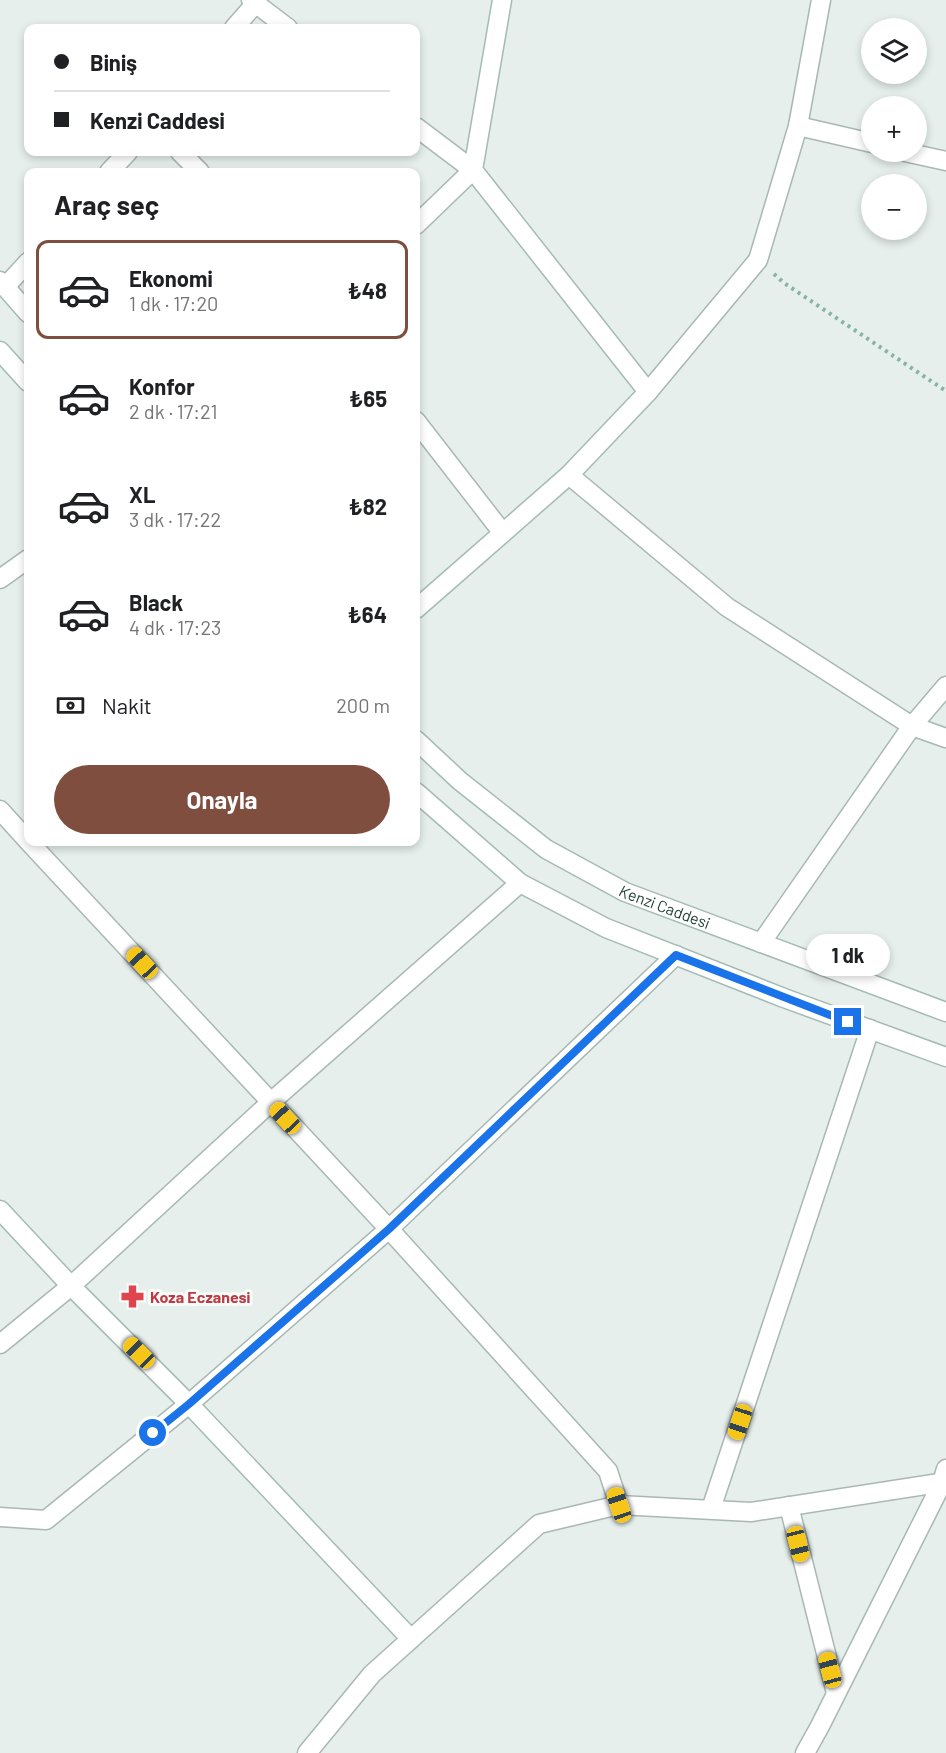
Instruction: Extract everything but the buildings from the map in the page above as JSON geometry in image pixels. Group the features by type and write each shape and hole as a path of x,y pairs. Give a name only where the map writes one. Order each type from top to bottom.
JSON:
{"street":[{"path":"420,221 473,170 502,0"},
{"path":"420,605 569,475 648,392 758,260 798,126 821,0"},
{"path":"237,24 253,2 283,24"},
{"path":"798,126 861,140"},
{"path":"420,130 473,170 648,392"},
{"path":"113,168 124,156"},
{"path":"184,156 196,168"},
{"path":"927,157 946,161"},
{"path":"24,266 3,284 24,308"},
{"path":"0,351 24,378"},
{"path":"420,426 502,532"},
{"path":"569,475 727,607 912,726 946,738"},
{"path":"0,579 24,562"},
{"path":"761,943 912,726 946,686"},
{"name":"Kenzi Caddesi","path":"420,744 459,781 546,849 625,892 946,1012"},
{"path":"420,796 520,883 606,928 784,998 946,1058"},
{"path":"0,810 24,836"},
{"path":"34,846 389,1229 608,1471 619,1505"},
{"path":"0,1344 71,1286 271,1102 520,883"},
{"path":"0,1517 46,1520 189,1404 389,1229 676,955"},
{"path":"711,1509 870,1029"},
{"path":"0,1210 71,1286 189,1404 411,1639"},
{"path":"307,1753 372,1674 539,1524 619,1505 751,1512 945,1478"},
{"path":"805,1753 945,1478"},
{"path":"789,1506 836,1693"}],"path":[{"path":"758,260 783,283 946,391"}],"place":[{"name":"Koza Eczanesi","path":"132,1297"}],"route":[{"path":"153,1433 389,1229 676,955 848,1022"}]}
